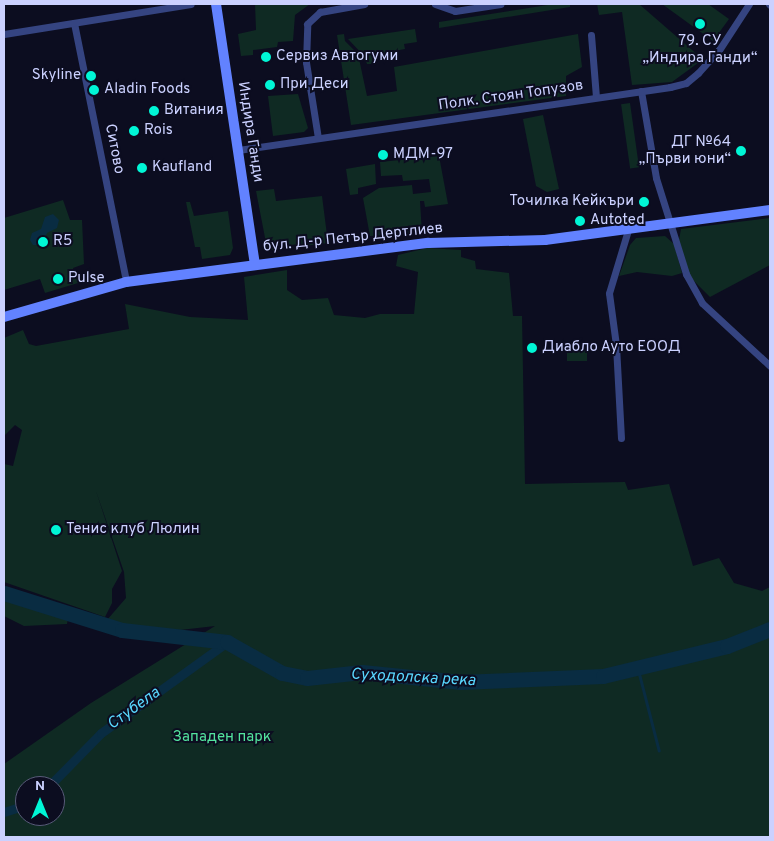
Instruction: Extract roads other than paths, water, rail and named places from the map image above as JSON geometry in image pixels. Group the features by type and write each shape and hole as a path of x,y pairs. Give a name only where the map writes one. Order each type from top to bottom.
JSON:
{"main road":[{"name":"Индира Ганди","path":"216,4 255,264"},
{"name":"бул. Д-р Петър Дертлиев","path":"4,317 126,282 428,243 545,240 770,210"}],"street":[{"path":"4,34 191,4"},
{"path":"318,138 306,55 308,24 320,12 364,4"},
{"path":"435,4 459,11 500,4"},
{"name":"Полк. Стоян Топузов","path":"238,150 686,83 719,50 749,4"},
{"name":"Ситово","path":"74,22 126,282"},
{"path":"591,35 596,97"},
{"path":"641,91 656,178 668,225 677,242 686,274 702,302 770,366"},
{"path":"621,438 616,345 609,293 628,230"}],"water":[{"path":"53,214 59,220 57,228 47,233 42,245 33,245 30,240 32,233 41,229 45,217"}],"waterway":[{"name":"Суходолска река","path":"4,593 122,630 227,642 282,673 307,678 362,672 460,682 603,676 727,646 770,629"},
{"name":"Стубела","path":"59,776 101,733 227,642"},
{"path":"638,668 659,750"},
{"name":"Стубела","path":"4,812 15,808"}],"place":[{"name":"79. СУ „Индира Ганди“","path":"700,24"},
{"name":"Сервиз Автогуми","path":"266,57"},
{"name":"Skyline","path":"91,76"},
{"name":"При Деси","path":"270,85"},
{"name":"Aladin Foods","path":"94,90"},
{"name":"Витания","path":"154,111"},
{"name":"Rois","path":"134,131"},
{"name":"ДГ №64 „Първи юни“","path":"741,151"},
{"name":"МДМ-97","path":"383,155"},
{"name":"Kaufland","path":"142,168"},
{"name":"Точилка Кейкъри","path":"644,202"},
{"name":"Autoted","path":"580,221"},
{"name":"R5","path":"43,242"},
{"name":"Pulse","path":"58,279"},
{"name":"Диабло Ауто ЕООД","path":"532,348"},
{"name":"Тенис клуб Люлин","path":"56,530"}],"park label":[{"name":"Западен парк","path":"222,738"}]}
